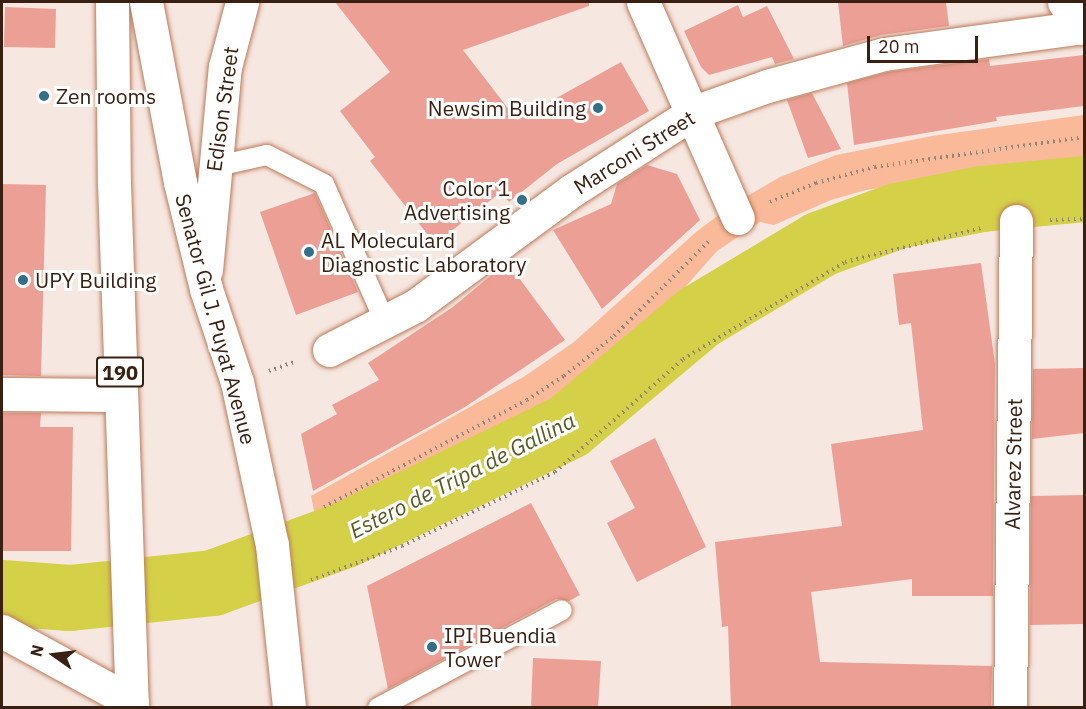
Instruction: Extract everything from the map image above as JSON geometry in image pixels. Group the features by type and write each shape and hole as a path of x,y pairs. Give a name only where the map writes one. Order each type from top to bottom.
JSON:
{"street":[{"name":"190","path":"112,2 110,45 132,705"},
{"name":"Senator Gil J. Puyat Avenue","path":"147,2 180,182 206,290 237,382 267,526 279,596 289,708"},
{"name":"Edison Street","path":"206,290 213,167 225,67 242,2"},
{"path":"643,2 694,112 738,218"},
{"path":"1064,2 1084,28"},
{"name":"Marconi Street","path":"329,350 386,324 572,191 694,112 767,86 884,54 1084,28"},
{"name":"Alvarez Street","path":"1010,708 1016,221"},
{"path":"2,394 121,395"},
{"path":"6,635 132,705"}],"lane":[{"path":"213,167 267,155 324,184 386,324"},
{"path":"378,708 562,610"}],"path":[{"path":"816,183 930,157 1084,136"},
{"path":"317,579 402,546 555,472 684,359 845,262 1016,221"},
{"path":"324,507 527,400 614,336 661,289"}],"shaded area":[{"path":"1084,115 1084,159 866,190 831,200 774,225 760,222 717,251 634,345 587,383 531,418 318,530 311,496 525,376 574,342 696,232 732,205 780,177 836,155 932,136"}],"building":[{"path":"335,2 589,2 589,6 463,50 517,120 621,62 649,111 557,164 509,202 501,192 435,244 370,161 375,157 340,111 390,72"},
{"path":"838,2 946,2 949,26 881,35 843,46"},
{"path":"738,5 743,17 767,6 794,59 775,64 772,57 709,75 701,67 684,31"},
{"path":"5,7 56,9 55,48 4,47"},
{"path":"1084,55 1084,106 996,117 997,121 854,145 847,83 888,72 989,59 990,66"},
{"path":"812,93 841,149 808,158 787,100"},
{"path":"647,165 677,174 700,220 602,309 553,230 611,204 617,184"},
{"name":"UPY Building","path":"2,184 46,185 41,376 2,375"},
{"name":"AL Moleculard Diagnostic Laboratory","path":"315,193 358,292 296,315 260,212"},
{"path":"507,262 565,340 465,407 313,491 301,434 337,414 332,405 379,380 368,363 453,307"},
{"path":"981,263 995,364 993,596 912,596 912,579 811,592 820,662 992,666 991,708 731,708 728,626 722,627 715,542 842,526 831,444 923,430 911,323 899,325 893,274"},
{"path":"1084,368 1084,433 1032,439 1033,369"},
{"path":"2,413 41,413 40,427 73,427 71,551 2,551"},
{"path":"655,438 706,547 637,582 607,523 635,508 610,461"},
{"path":"1084,495 1084,624 1030,625 1031,496"},
{"name":"IPI Buendia Tower","path":"531,503 580,595 569,601 556,599 388,689 367,586"},
{"path":"533,658 601,661 598,708 531,708"}],"waterway":[{"name":"Estero de Tripa de Gallina","path":"2,593 70,598 213,583 345,535 569,426 699,317 821,244 897,216 982,199 1084,189"}],"place":[{"name":"Zen rooms","path":"44,96"},
{"name":"Newsim Building","path":"598,108"},
{"name":"Color 1 Advertising","path":"522,200"},
{"name":"AL Moleculard Diagnostic Laboratory","path":"309,252"},
{"name":"UPY Building","path":"23,280"},
{"name":"IPI Buendia Tower","path":"432,647"}]}
